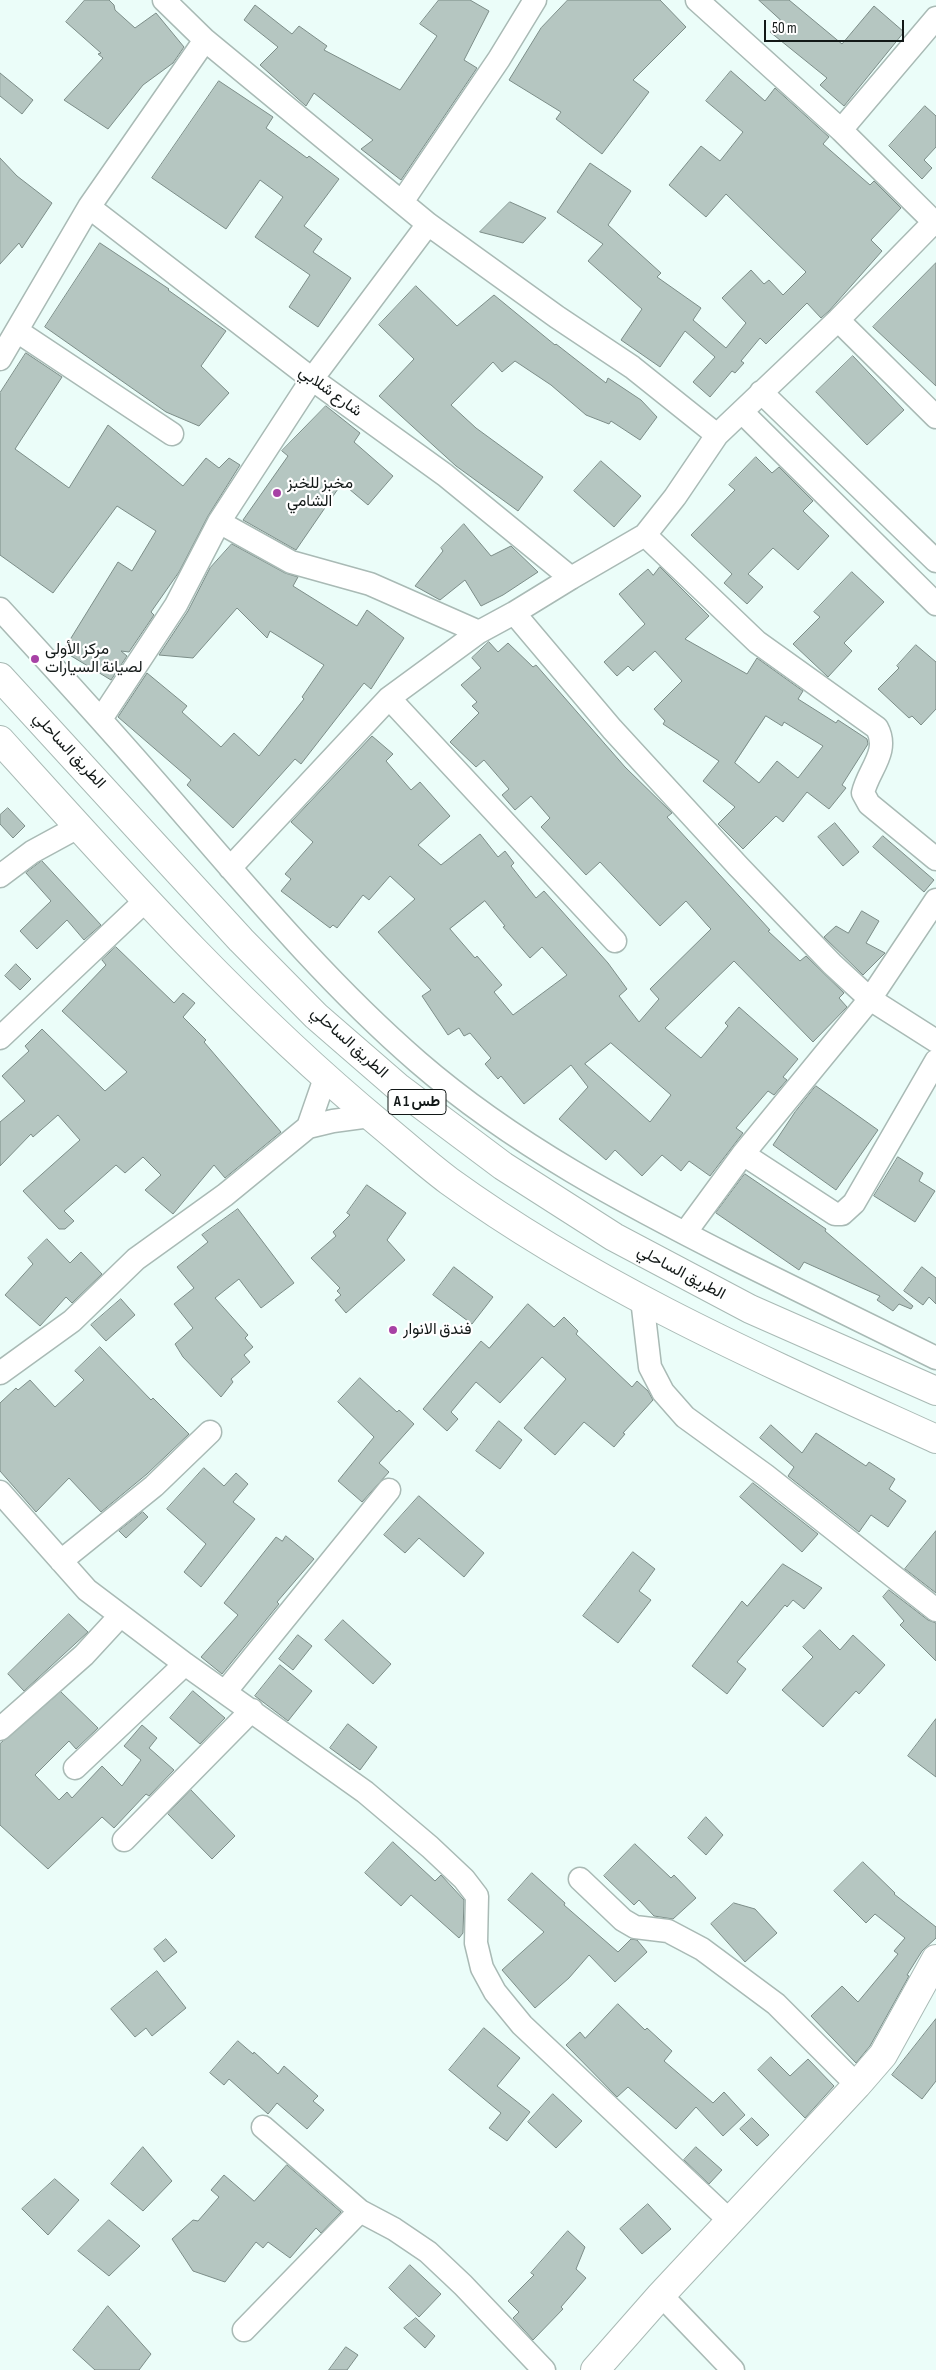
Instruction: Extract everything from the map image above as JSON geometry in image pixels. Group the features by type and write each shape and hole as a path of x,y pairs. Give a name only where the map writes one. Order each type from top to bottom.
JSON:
{"main road":[{"name":"الطريق الساحلي","path":"0,677 241,940 316,1016 399,1088 504,1166 614,1237 750,1309 936,1391"},
{"name":"A 1 طس","path":"0,740 145,901 251,1008 324,1078 448,1180 550,1247 642,1299 749,1354 936,1439"},
{"path":"595,2370 660,2295 857,2086 883,2055 936,1960"}],"street":[{"path":"164,0 205,40 428,224 557,317 632,368 717,435"},
{"path":"402,202 499,59 536,0"},
{"path":"230,868 389,698 479,632 645,535 675,497 717,435 838,320 935,223 841,130 697,0"},
{"path":"841,130 936,18"},
{"path":"0,359 89,207 205,40"},
{"name":"شارع شلابي","path":"89,207 312,379 445,476 571,578"},
{"path":"101,719 176,605 219,522 312,379 428,224"},
{"path":"838,320 936,416"},
{"path":"17,331 172,434"},
{"path":"761,392 936,561"},
{"path":"742,412 936,604"},
{"path":"219,522 291,562 370,584 479,632"},
{"path":"645,535 757,642 877,728 882,737 880,756 865,784 863,793 869,804 936,859"},
{"path":"0,609 101,719 230,868 333,981 419,1062 508,1131 577,1175 685,1234 936,1358"},
{"path":"514,613 612,729 832,964 870,999 936,1041"},
{"path":"389,698 615,940"},
{"path":"0,876 32,852 78,827"},
{"path":"685,1234 743,1154 870,999 936,900"},
{"path":"0,1038 145,901"},
{"path":"743,1154 835,1214 842,1214 854,1203 936,1061"},
{"path":"308,1127 324,1078"},
{"path":"0,1373 72,1321 136,1259 225,1195 308,1127 332,1120 370,1116"},
{"path":"642,1299 650,1366 663,1392 685,1417 765,1475 936,1610"},
{"path":"61,1561 154,1486 210,1432"},
{"path":"225,1692 389,1490"},
{"path":"0,1492 87,1590 184,1664 252,1710 365,1792 430,1846 464,1879 477,1896 476,1943 482,1968 495,1992 522,2025 730,2221"},
{"path":"0,1729 84,1655 120,1616"},
{"path":"75,1768 184,1664"},
{"path":"124,1840 252,1710"},
{"path":"580,1879 623,1920 635,1927 668,1931 702,1949 761,1993 800,2026 857,2086"},
{"path":"263,2127 360,2210 394,2228 428,2252 463,2285 544,2370"},
{"path":"244,2330 360,2210"},
{"path":"660,2295 733,2370"}],"building":[{"path":"85,0 109,0 114,5 115,10 135,28 156,13 184,47 173,63 143,85 108,129 64,100 103,58 98,54 101,53 66,22"},
{"path":"439,0 470,0 489,11 464,60 477,68 401,180 361,149 373,140 314,93 306,106 260,65 278,47 244,20 255,5 292,34 299,26 327,46 324,50 400,90 437,36 420,24"},
{"path":"568,0 660,0 686,27 633,80 649,92 602,154 556,119 561,112 509,80 541,28"},
{"path":"759,0 789,0 842,44 874,6 904,32 844,106 820,85 827,78 770,32 780,20"},
{"path":"731,71 765,101 775,88 829,137 823,144 870,185 874,181 901,208 871,240 882,251 829,311 821,318 807,303 766,344 760,338 741,361 744,363 735,373 732,371 710,397 693,382 715,357 685,331 660,367 621,340 642,309 588,261 603,244 557,212 590,163 631,191 608,225 661,273 657,277 701,308 693,320 726,348 746,323 722,298 751,270 764,284 769,280 783,295 806,272 726,194 706,217 669,185 701,146 720,161 743,132 706,101"},
{"path":"0,73 33,100 22,114 0,96"},
{"path":"219,81 273,117 266,128 307,158 309,156 339,179 304,226 322,239 313,252 351,278 318,327 289,307 310,275 255,237 283,197 260,180 226,229 152,178"},
{"path":"925,106 936,116 936,147 924,160 932,168 922,179 889,146"},
{"path":"0,158 17,176 52,203 22,248 19,243 0,264"},
{"path":"510,202 546,218 523,243 480,232"},
{"path":"100,243 169,289 226,331 201,366 229,393 199,426 166,412 45,327"},
{"path":"936,263 936,386 873,327"},
{"path":"416,286 457,326 494,295 555,345 606,383 608,378 641,400 657,417 640,440 611,421 609,424 586,415 551,385 515,361 502,372 493,362 451,405 476,428 543,477 518,511 456,466 379,396 414,359 379,325"},
{"path":"26,353 62,377 15,449 69,488 108,425 183,486 206,458 219,468 229,458 240,465 208,516 179,572 151,612 154,615 129,652 121,651 127,656 111,680 63,651 118,562 132,571 156,531 117,506 53,593 0,555 0,393"},
{"path":"853,356 904,410 867,445 816,392"},
{"path":"326,406 360,433 354,442 393,476 368,505 342,483 296,550 243,520 288,456 282,451"},
{"path":"756,457 772,473 779,467 813,501 803,511 829,536 798,570 773,548 748,574 763,587 747,604 724,583 732,574 691,535 735,490 729,485"},
{"path":"601,461 641,496 614,527 574,491"},
{"path":"464,524 491,556 511,546 538,572 503,595 481,606 465,580 440,600 415,586 443,551 441,548"},
{"path":"232,544 285,573 298,577 293,586 357,626 367,610 404,638 371,689 364,683 301,764 295,759 233,828 187,785 191,780 118,717 147,673 187,706 182,712 221,747 234,733 259,756 304,699 302,697 324,665 270,631 267,638 237,608 193,658 159,655 188,611 210,568"},
{"path":"660,567 709,616 685,639 747,674 757,658 803,691 798,699 836,723 838,720 867,739 868,744 842,785 846,788 829,809 807,792 783,822 776,816 743,849 718,824 735,807 703,781 719,761 663,724 665,721 654,709 682,681 655,651 633,671 628,666 617,676 604,662 645,624 619,594 648,569 653,575","holes":["766,716 782,726 784,722 823,746 798,778 777,761 759,783 735,763"]},
{"path":"852,572 884,602 844,643 852,651 828,677 793,644 820,617 814,612"},
{"path":"489,642 498,652 508,643 533,667 536,665 625,767 672,813 667,817 770,930 768,931 800,961 806,956 844,993 839,998 847,1007 813,1042 734,961 665,1028 701,1058 728,1026 725,1023 739,1007 798,1059 783,1077 787,1080 774,1095 768,1091 736,1128 743,1133 710,1176 689,1161 681,1171 662,1155 642,1176 615,1150 606,1160 559,1119 588,1087 571,1065 524,1104 501,1076 498,1079 485,1064 491,1058 470,1033 464,1036 459,1028 448,1035 422,996 431,990 378,932 415,899 390,876 369,900 363,895 337,928 333,925 330,928 281,891 291,879 285,874 313,842 291,822 372,736 393,754 386,761 411,790 420,782 450,816 418,845 441,865 480,834 498,857 505,851 514,863 511,866 536,898 544,891 608,963 627,989 619,996 639,1022 659,999 650,989 711,929 686,901 660,926 600,862 586,875 541,827 550,818 531,796 515,810 502,795 509,789 484,760 476,767 450,742 479,713 472,706 477,702 461,685 481,668 472,658","holes":["485,901 505,926 503,927 530,958 542,947 567,975 513,1015 494,992 502,985 450,929","611,1043 671,1095 650,1122 585,1064"]},
{"path":"916,645 936,662 936,709 921,725 912,716 909,718 878,689 899,668 897,666"},
{"path":"8,808 25,826 13,838 0,824 0,815"},
{"path":"835,823 859,852 843,866 818,837"},
{"path":"883,836 934,880 924,892 873,847"},
{"path":"42,861 101,925 84,940 67,920 37,949 20,931 51,901 26,873"},
{"path":"862,911 879,921 866,943 885,953 863,975 824,937 836,926 848,933"},
{"path":"116,947 174,1003 183,993 195,1003 183,1017 206,1040 204,1042 281,1132 225,1178 214,1165 173,1214 145,1190 161,1175 143,1157 125,1173 116,1165 64,1211 74,1221 65,1229 59,1229 23,1191 80,1140 58,1115 33,1137 31,1134 0,1166 0,1122 25,1101 2,1076 29,1051 25,1046 42,1029 105,1091 127,1072 62,1011 106,965 102,960"},
{"path":"16,964 31,979 20,990 5,976"},
{"path":"816,1086 878,1130 836,1190 773,1145 795,1112"},
{"path":"898,1157 923,1173 919,1181 935,1191 915,1222 874,1196"},
{"path":"745,1174 826,1229 825,1231 913,1306 911,1309 899,1304 893,1311 877,1300 880,1296 804,1262 799,1270 716,1213"},
{"path":"367,1185 406,1213 387,1240 405,1260 346,1313 335,1300 341,1295 337,1291 340,1288 311,1258 336,1236 333,1232 350,1215 347,1213"},
{"path":"238,1209 294,1283 261,1308 239,1279 215,1298 248,1335 245,1338 253,1347 244,1355 250,1362 231,1379 233,1382 221,1397 183,1357 175,1344 193,1328 174,1304 194,1288 177,1267 208,1242 202,1235"},
{"path":"47,1239 70,1263 81,1252 102,1274 72,1303 66,1297 40,1326 5,1295 33,1264 28,1258"},
{"path":"454,1267 493,1297 472,1324 433,1295"},
{"path":"922,1267 936,1278 936,1304 929,1297 923,1305 904,1291"},
{"path":"121,1299 135,1315 106,1341 91,1325"},
{"path":"528,1304 554,1327 564,1317 578,1331 576,1334 632,1387 637,1381 648,1391 653,1400 623,1433 625,1434 614,1447 584,1422 555,1455 524,1428 566,1379 542,1357 500,1403 476,1382 451,1412 458,1419 447,1431 423,1409 481,1341 489,1348"},
{"path":"100,1347 151,1400 153,1398 189,1434 147,1474 101,1512 69,1478 36,1512 0,1471 0,1403 16,1388 18,1390 30,1380 55,1407 84,1380 75,1371"},
{"path":"360,1378 397,1412 399,1410 414,1424 379,1463 389,1472 362,1502 338,1481 374,1437 338,1402"},
{"path":"499,1421 522,1440 500,1469 476,1451"},
{"path":"771,1425 802,1453 816,1433 866,1466 869,1462 895,1479 889,1489 906,1501 888,1527 871,1515 859,1532 788,1476 794,1467 760,1438"},
{"path":"204,1468 224,1486 236,1473 248,1484 233,1502 255,1519 201,1587 184,1572 206,1544 167,1509"},
{"path":"753,1483 818,1534 802,1552 740,1497"},
{"path":"419,1496 484,1553 464,1577 419,1538 405,1553 384,1535"},
{"path":"143,1512 148,1517 126,1538 119,1531"},
{"path":"936,1531 936,1593 905,1569"},
{"path":"286,1536 314,1559 277,1602 279,1604 222,1674 201,1657 238,1615 224,1603 276,1537 282,1541"},
{"path":"633,1552 655,1569 639,1591 651,1600 618,1643 583,1616"},
{"path":"783,1564 822,1588 804,1609 793,1600 787,1607 785,1605 737,1662 746,1669 727,1694 692,1666 742,1601 747,1606"},
{"path":"889,1590 928,1620 936,1623 936,1661 900,1625 904,1621 883,1597"},
{"path":"69,1614 88,1632 24,1691 8,1674"},
{"path":"343,1620 391,1664 373,1684 325,1640"},
{"path":"820,1630 840,1650 853,1635 885,1665 859,1694 856,1691 823,1727 782,1690 813,1657 803,1647"},
{"path":"298,1635 312,1646 293,1670 279,1659"},
{"path":"280,1665 312,1691 288,1721 255,1696"},
{"path":"193,1691 225,1718 200,1744 170,1718"},
{"path":"61,1692 98,1728 76,1749 69,1741 35,1775 59,1800 67,1792 72,1798 102,1766 122,1786 141,1760 124,1746 142,1725 157,1738 149,1748 174,1770 149,1796 146,1794 114,1828 102,1817 48,1869 0,1825 0,1744"},
{"path":"936,1719 936,1777 908,1756"},
{"path":"348,1724 377,1747 360,1770 330,1748"},
{"path":"191,1790 235,1836 212,1859 168,1814"},
{"path":"706,1817 723,1835 706,1855 688,1838"},
{"path":"393,1842 435,1881 441,1875 464,1900 463,1933 459,1938 411,1895 401,1906 365,1873"},
{"path":"635,1844 671,1878 674,1875 696,1898 673,1919 654,1916 639,1900 634,1905 604,1876"},
{"path":"863,1862 894,1894 936,1927 936,1938 922,1951 907,1975 909,1976 870,2046 856,2063 811,2016 842,1986 858,2002 898,1954 894,1951 905,1938 875,1914 866,1923 834,1891"},
{"path":"532,1873 565,1903 564,1905 618,1952 631,1939 637,1940 647,1952 615,1982 589,1955 569,1978 535,2008 502,1970 544,1932 508,1900"},
{"path":"734,1903 755,1909 777,1933 745,1962 711,1924"},
{"path":"166,1939 177,1952 164,1962 154,1949"},
{"path":"157,1971 186,2008 152,2036 146,2028 135,2037 111,2009"},
{"path":"618,2004 645,2030 647,2028 672,2051 664,2061 713,2103 724,2092 745,2115 723,2136 696,2107 676,2129 628,2087 617,2097 566,2045 580,2032 585,2038"},
{"path":"936,2019 936,2081 922,2099 892,2075"},
{"path":"484,2028 520,2058 497,2086 530,2112 507,2141 489,2128 501,2113 449,2070"},
{"path":"238,2041 253,2054 254,2052 278,2074 284,2066 318,2096 313,2101 324,2110 307,2129 277,2103 268,2114 229,2079 224,2085 210,2073"},
{"path":"771,2057 790,2076 808,2059 834,2086 805,2118 758,2070"},
{"path":"553,2094 582,2121 556,2148 528,2122"},
{"path":"752,2118 769,2135 757,2146 740,2129"},
{"path":"143,2147 172,2181 143,2211 111,2184"},
{"path":"696,2147 722,2170 709,2184 684,2160"},
{"path":"287,2165 341,2212 321,2233 316,2228 290,2258 268,2242 263,2248 256,2242 225,2282 193,2271 172,2239 193,2220 198,2221 219,2197 211,2190 224,2175 254,2201"},
{"path":"55,2179 79,2200 48,2235 22,2209"},
{"path":"648,2204 671,2229 642,2254 620,2229"},
{"path":"109,2220 140,2246 109,2276 78,2251"},
{"path":"568,2231 585,2247 576,2269 586,2278 561,2307 563,2309 533,2340 513,2318 519,2312 508,2301 534,2275 531,2273"},
{"path":"410,2265 441,2294 419,2317 389,2288"},
{"path":"108,2306 151,2354 139,2370 95,2370 73,2350"},
{"path":"416,2318 435,2336 425,2348 404,2328"},
{"path":"346,2347 358,2355 347,2370 329,2370"}],"place":[{"name":"مخبز للخبز الشامي","path":"277,493"},
{"name":"مركز الأولى لصيانة السيارات","path":"35,659"},
{"name":"فندق الانوار","path":"393,1330"}]}
